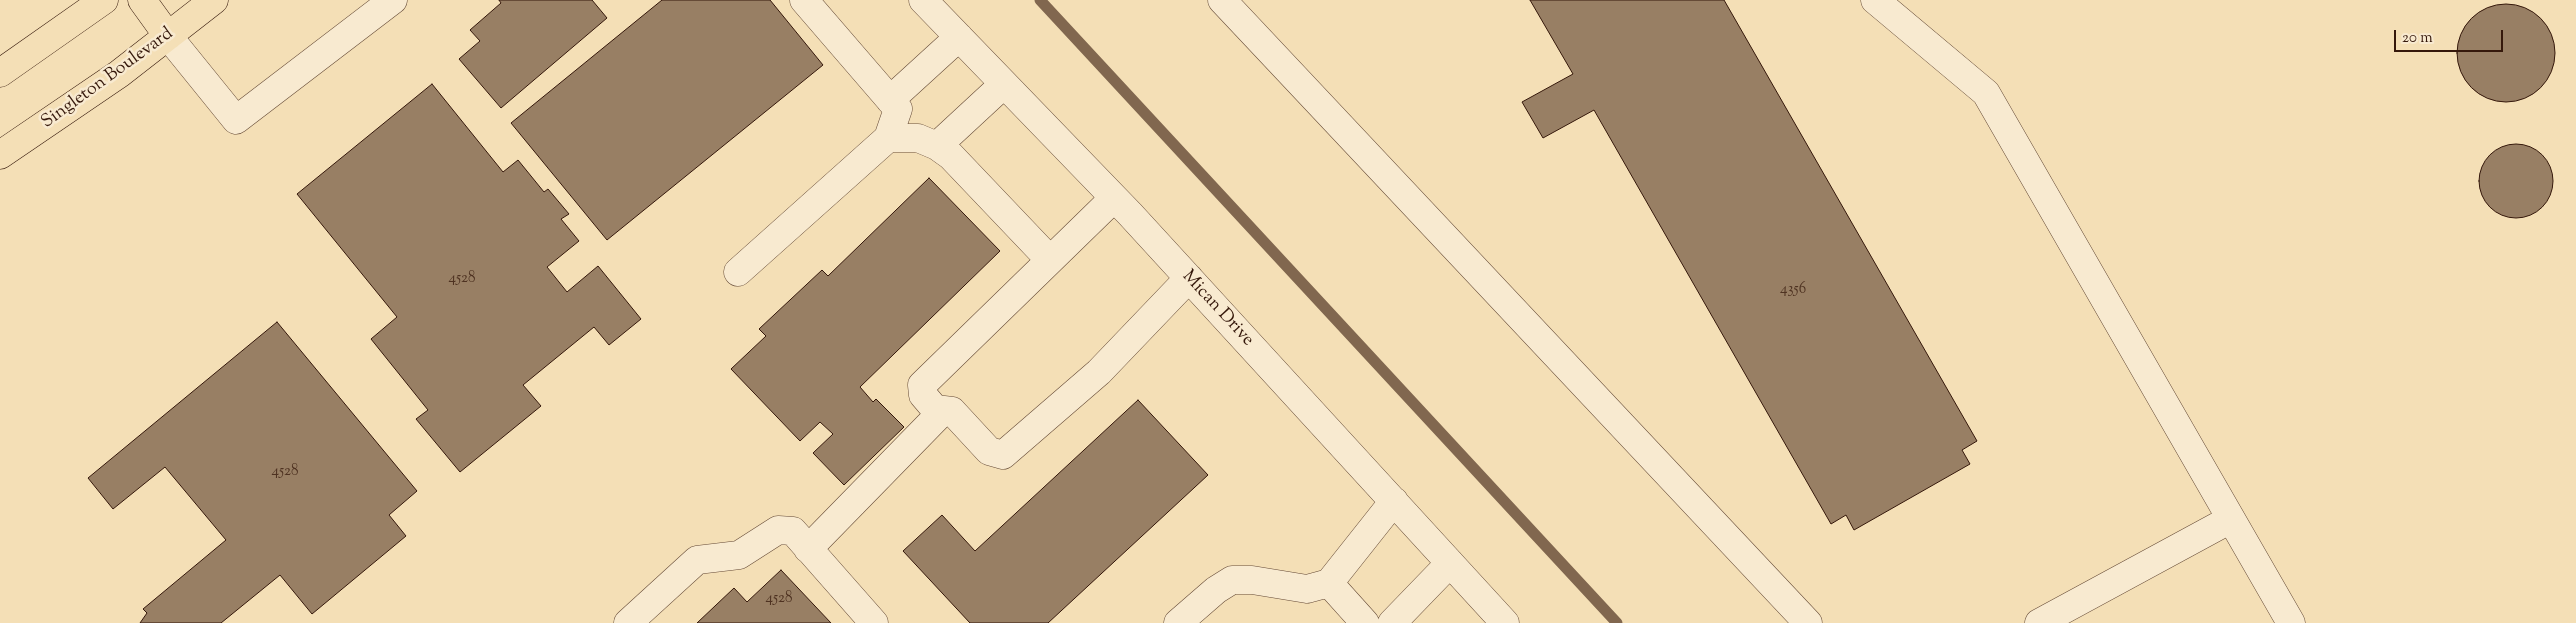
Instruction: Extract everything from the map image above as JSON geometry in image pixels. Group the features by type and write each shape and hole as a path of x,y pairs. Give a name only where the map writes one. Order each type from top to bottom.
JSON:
{"main road":[{"path":"0,73 104,0"},
{"path":"142,0 168,36"},
{"name":"Singleton Boulevard","path":"0,155 119,74 214,0"}],"street":[{"path":"168,36 236,120 393,0"},
{"path":"738,272 888,138 898,109 804,0"},
{"name":"Mican Drive","path":"923,0 1189,278 1503,622"},
{"path":"1222,0 1808,623"},
{"path":"1875,0 1986,93 2291,623"},
{"path":"890,100 959,37"},
{"path":"937,146 1004,84"},
{"path":"888,138 918,138 937,146 951,156 1050,260"},
{"path":"808,549 937,417 935,409 923,395 922,385 1114,198"},
{"path":"935,409 952,411 989,451 1004,455 1099,372 1189,278"},
{"path":"1178,623 1216,590 1232,580 1252,580 1307,589 1328,583 1394,501"},
{"path":"2039,623 2231,519"},
{"path":"628,623 698,560 739,555 778,530 793,531 874,623"},
{"path":"1392,623 1450,563"},
{"path":"1328,583 1365,623"}],"building":[{"path":"499,0 592,0 607,18 501,108 459,59 480,41 470,30 501,3"},
{"path":"662,0 770,0 823,65 607,240 511,123"},
{"path":"1530,0 1724,0 1977,441 1962,450 1970,464 1854,530 1846,515 1831,524 1594,110 1543,138 1522,102 1573,74"},
{"path":"2506,4 2525,7 2541,18 2552,34 2555,53 2552,72 2541,88 2525,99 2506,102 2487,99 2471,88 2460,72 2457,53 2460,34 2471,18 2487,7"},
{"path":"432,84 503,172 518,160 544,192 548,189 569,214 561,219 579,241 547,267 567,292 598,266 641,319 609,345 594,327 523,385 541,406 460,472 416,419 428,410 371,339 397,317 297,194"},
{"path":"2516,144 2537,150 2547,160 2553,181 2547,202 2537,212 2516,218 2495,212 2485,202 2479,181 2485,160 2495,150"},
{"path":"929,178 1000,251 860,387 873,402 876,399 904,427 844,485 813,453 833,434 820,422 800,441 731,369 766,336 759,329 822,270 828,276"},
{"path":"277,322 417,491 389,515 406,536 312,614 280,575 221,623 140,623 147,613 143,609 226,540 165,467 113,509 88,478"},
{"path":"1138,400 1208,475 1048,623 970,623 903,551 942,515 975,551"},
{"path":"781,570 831,623 697,623 734,588 747,602"}],"waterway":[{"path":"1040,0 1617,623"}]}
